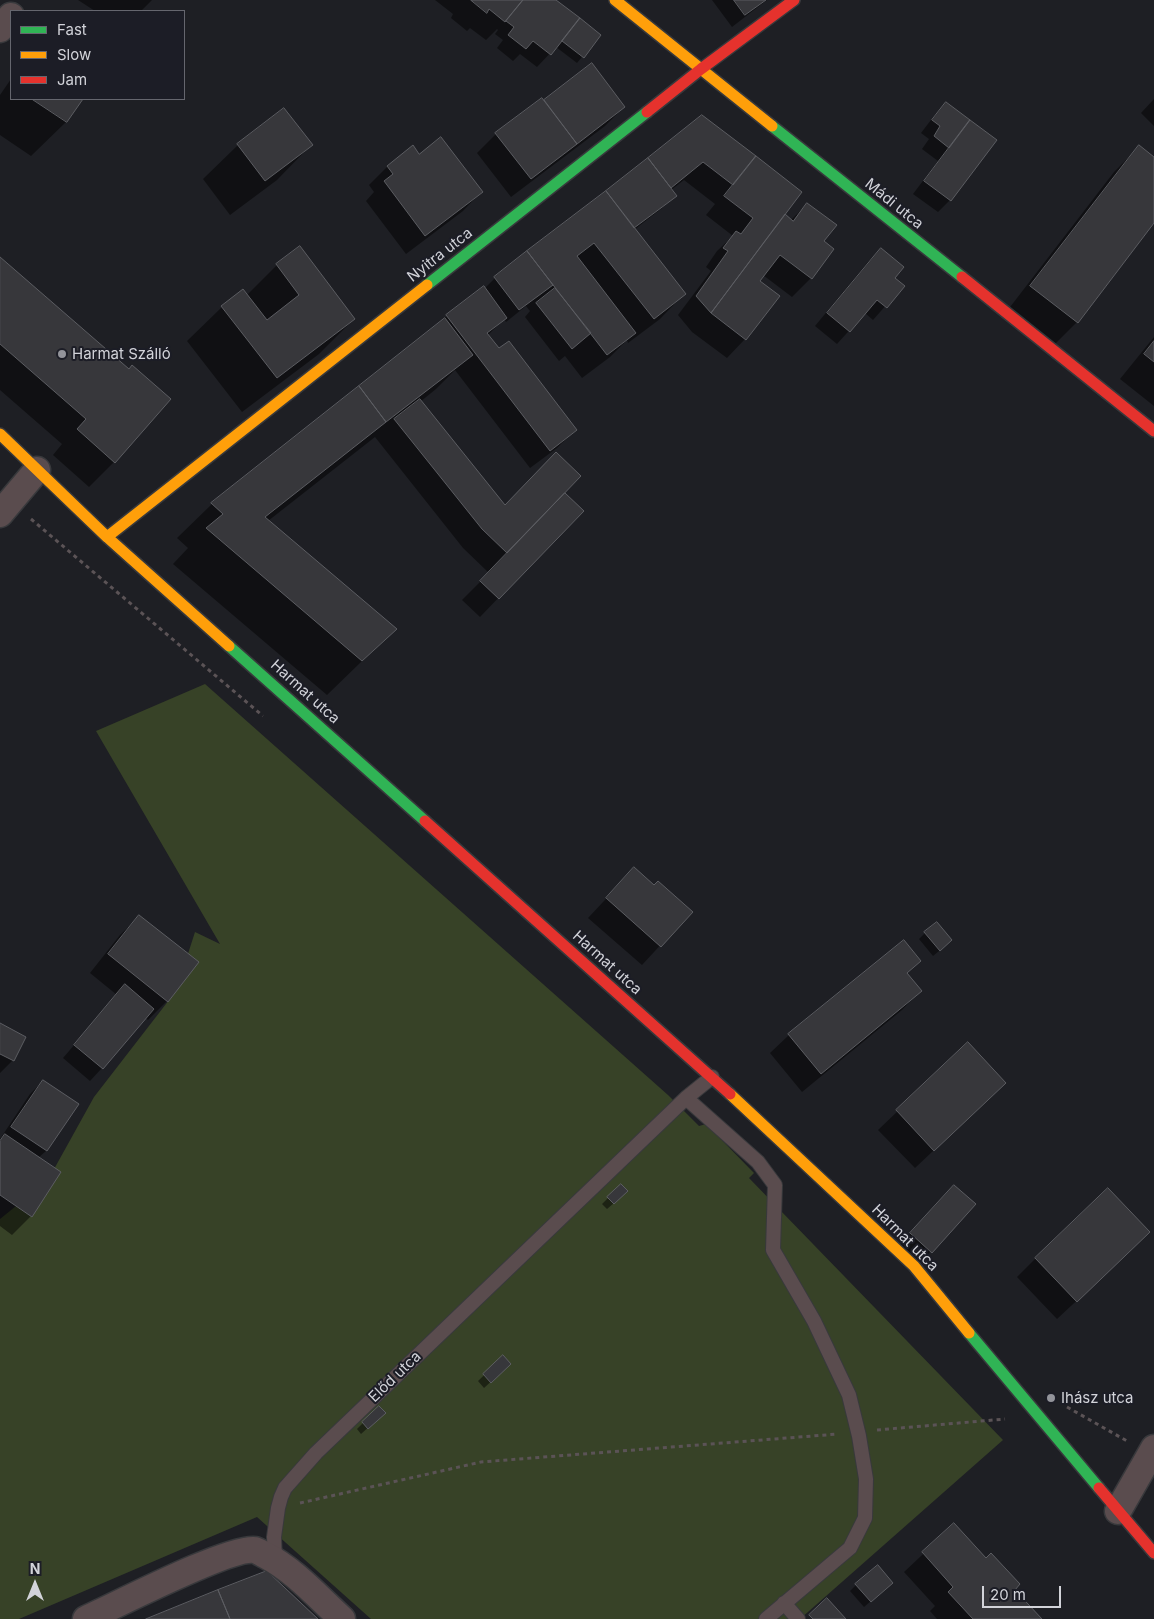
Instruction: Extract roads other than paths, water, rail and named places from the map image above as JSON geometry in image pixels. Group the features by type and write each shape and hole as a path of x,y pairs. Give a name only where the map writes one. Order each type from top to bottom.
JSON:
{"street":[{"path":"16,10 25,0"},
{"name":"Mádi utca","path":"615,0 1154,431"},
{"name":"Nyitra utca","path":"107,537 701,69 794,0"},
{"path":"0,29 10,17"},
{"name":"Harmat utca","path":"0,434 107,537 712,1076 914,1266 1031,1409 1154,1553"},
{"path":"5,507 37,470"},
{"path":"1118,1511 1152,1451"},
{"path":"86,1619 232,1553 255,1550 275,1560 342,1619"}],"lane":[{"name":"Előd utca","path":"275,1560 274,1537 278,1508 285,1488 316,1453 686,1098 712,1076"},
{"path":"686,1098 758,1162 775,1185 773,1250 814,1320 849,1396 858,1432 866,1479 865,1518 850,1548 766,1619"},
{"path":"784,1603 798,1619"}],"place":[{"name":"Harmat Szálló","path":"62,354"},
{"name":"Ihász utca","path":"1051,1398"}]}
